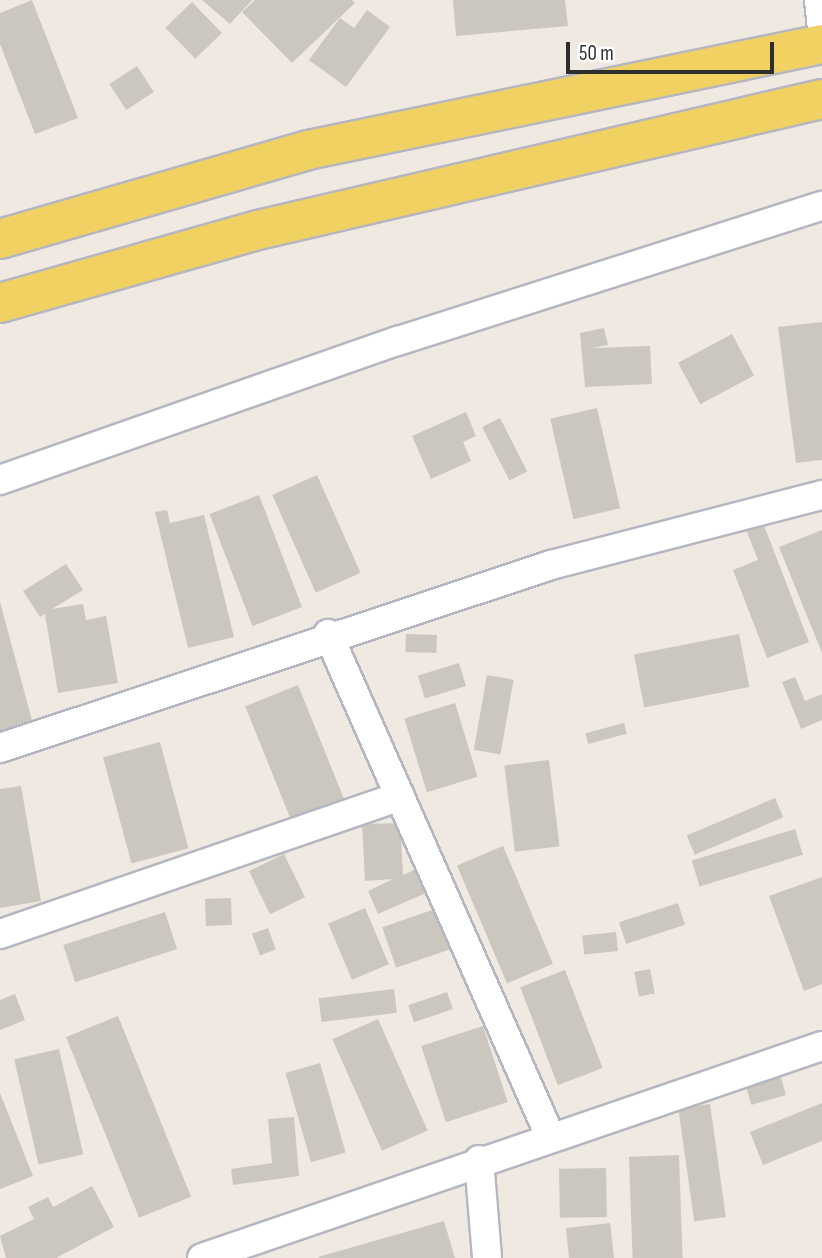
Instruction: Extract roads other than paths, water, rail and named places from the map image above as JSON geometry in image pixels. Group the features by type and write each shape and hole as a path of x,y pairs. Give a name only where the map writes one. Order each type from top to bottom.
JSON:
{"main road":[{"path":"0,239 308,150 822,44"},
{"path":"0,303 258,230 822,99"}],"street":[{"path":"819,0 822,29"},
{"path":"0,480 398,341 822,206"},
{"path":"0,748 328,634 551,565 822,495"},
{"path":"328,634 550,1136"},
{"path":"0,934 400,796"},
{"path":"202,1258 479,1160 822,1046"},
{"path":"479,1160 488,1258"}]}
